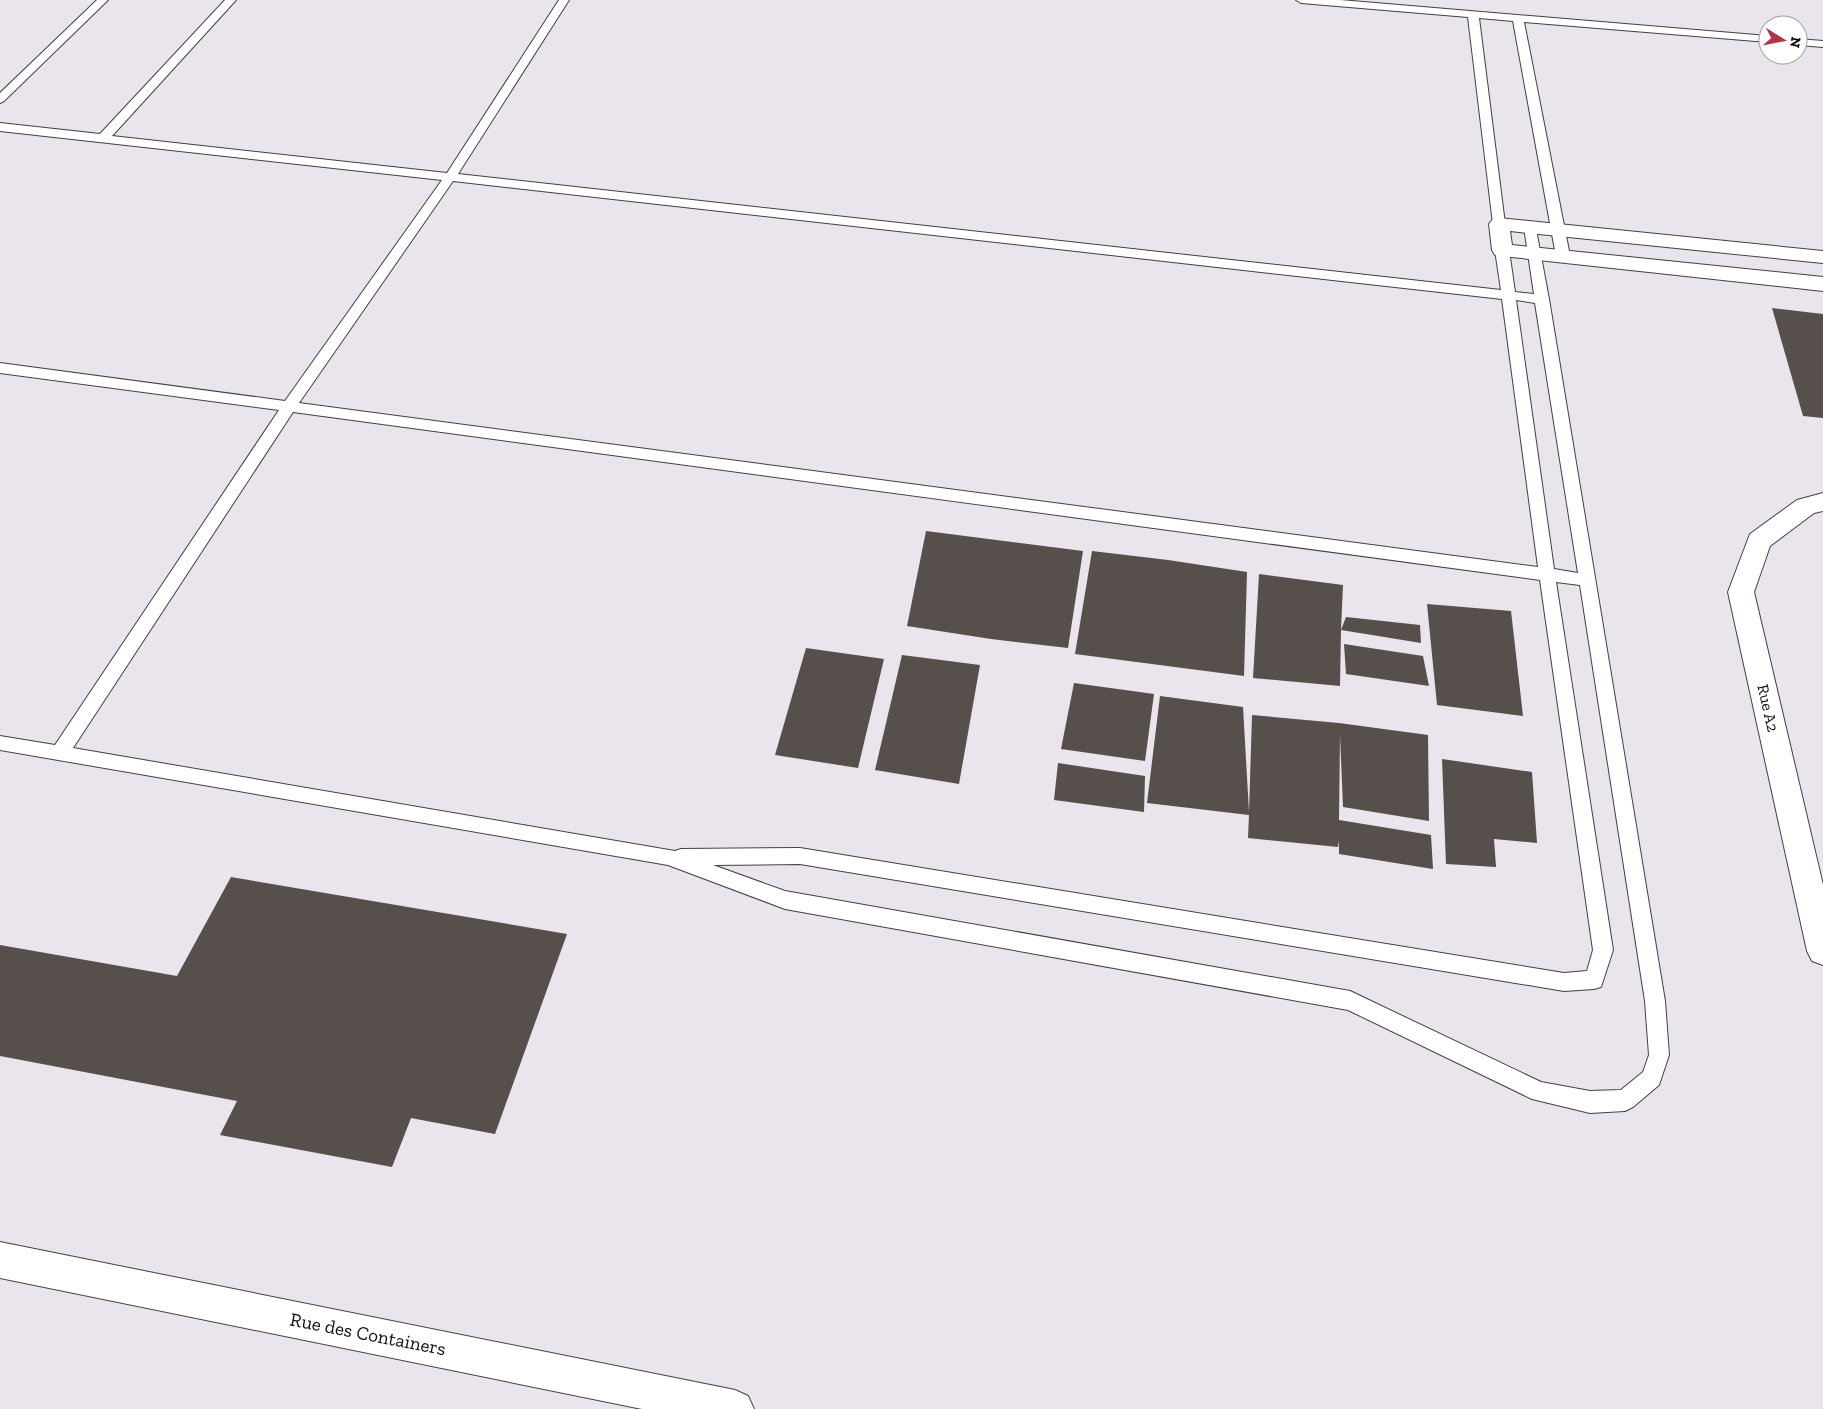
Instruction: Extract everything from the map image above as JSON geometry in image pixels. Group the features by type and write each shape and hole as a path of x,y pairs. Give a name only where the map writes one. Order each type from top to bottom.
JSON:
{"street":[{"path":"1823,257 1499,224 1502,250 1823,284"},
{"name":"Rue A2","path":"1823,502 1806,506 1759,541 1742,592 1823,951"},
{"name":"Rue des Containers","path":"0,1260 735,1409"}],"lane":[{"path":"0,99 103,0"},
{"path":"103,138 231,0"},
{"path":"60,752 289,406 451,176 564,0"},
{"path":"1301,0 1758,38"},
{"path":"1473,14 1499,224"},
{"path":"1518,18 1563,256"},
{"path":"1808,43 1823,44"},
{"path":"0,127 1542,299"},
{"path":"0,743 668,857 786,900 1350,1001 1539,1092 1590,1102 1625,1100 1652,1078 1659,1055 1655,1001 1530,227"},
{"path":"668,857 800,856 1564,982 1594,980 1603,950 1547,575 1502,250"},
{"path":"0,368 1587,580"}],"shaded area":[{"path":"0,0 1823,0 1823,1409 0,1409"}],"building":[{"path":"1772,308 1823,314 1823,418 1803,416"},
{"path":"926,531 1083,551 1068,648 991,639 907,626"},
{"path":"1092,551 1247,572 1244,676 1075,654"},
{"path":"1259,574 1343,585 1340,686 1253,678"},
{"path":"1427,604 1511,611 1523,716 1437,705"},
{"path":"1346,617 1420,625 1421,643 1341,630"},
{"path":"1344,644 1423,656 1429,686 1346,674"},
{"path":"806,648 884,659 858,768 775,755"},
{"path":"902,655 980,665 959,784 875,770"},
{"path":"1074,683 1154,694 1145,761 1061,749"},
{"path":"1160,696 1243,707 1249,812 1252,715 1339,723 1428,735 1429,821 1343,807 1340,735 1339,820 1431,835 1433,869 1339,854 1339,840 1338,847 1248,838 1249,815 1147,803"},
{"path":"1442,759 1532,772 1537,843 1494,839 1496,867 1446,864"},
{"path":"1058,763 1145,776 1144,812 1054,800"},
{"path":"231,877 567,934 495,1134 411,1118 392,1167 220,1135 237,1101 0,1056 0,945 177,976"}]}
